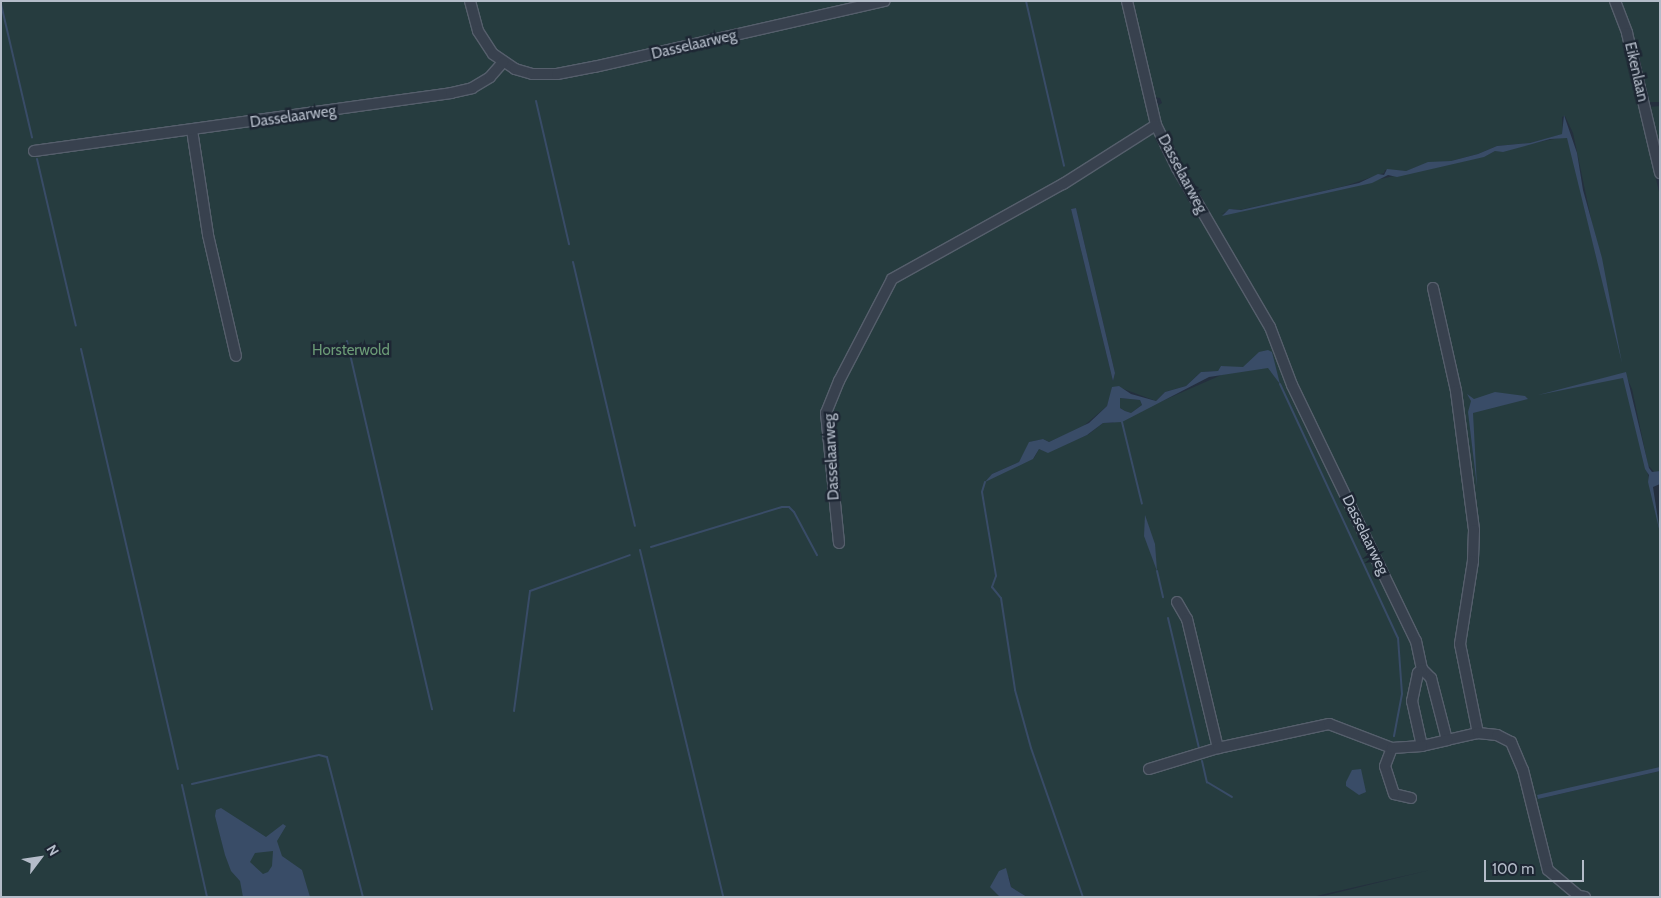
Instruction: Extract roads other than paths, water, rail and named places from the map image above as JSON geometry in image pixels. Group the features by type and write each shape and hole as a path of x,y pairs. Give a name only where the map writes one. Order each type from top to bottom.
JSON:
{"street":[{"name":"Dasselaarweg","path":"470,1 481,37 503,62 532,74 557,74 885,1"},
{"path":"1127,1 1156,124"},
{"name":"Eikenlaan","path":"1615,1 1627,33 1660,173"},
{"name":"Dasselaarweg","path":"34,150 192,130 451,93 472,88 490,77 503,62"},
{"name":"Dasselaarweg","path":"839,543 826,414 839,381 892,279 1063,184 1156,124 1176,168 1270,327 1292,385 1416,641 1422,669"},
{"path":"192,130 208,235 236,356"},
{"path":"1433,288 1456,391 1474,530 1473,561 1460,644 1478,733"},
{"path":"1177,602 1187,619 1218,748"},
{"path":"1422,746 1412,701 1418,673 1422,669 1431,678 1447,740"},
{"path":"1149,769 1218,748 1329,724 1392,748 1422,746 1478,733 1497,735 1511,742 1523,770 1548,870 1579,896 1585,897"},
{"path":"1392,748 1385,766 1394,794 1411,798"}],"water":[{"path":"1564,115 1577,153 1583,190 1602,258 1622,363 1567,138 1550,139 1503,152 1495,151 1484,157 1397,177 1388,175 1372,183 1222,216 1229,209 1241,210 1359,183 1378,174 1384,175 1387,169 1406,171 1428,162 1451,161 1478,154 1497,146 1530,143 1562,134"},
{"path":"1076,208 1115,373 1113,381 1071,209"},
{"path":"1268,350 1272,352 1280,384 1268,368 1209,377 1122,422 1103,423 1087,435 1048,453 1039,449 1033,459 985,482 992,474 1019,462 1029,442 1043,439 1049,442 1089,423 1107,406 1112,387 1119,386 1131,394 1156,401 1165,392 1186,386 1201,372 1218,371 1221,366 1243,367 1259,352","holes":["1120,398 1140,400 1142,405 1131,413 1120,408"]},
{"path":"1626,372 1649,468 1652,472 1660,471 1660,484 1653,487 1660,533 1648,482 1649,475 1645,469 1623,378 1538,395"},
{"path":"1495,392 1525,396 1528,399 1473,413 1477,487 1468,412 1471,401 1467,394 1474,399"},
{"path":"1145,515 1155,544 1157,571 1144,536"},
{"path":"1660,767 1660,771 1538,799 1537,795"},
{"path":"1361,769 1366,792 1359,795 1346,786 1346,782 1352,770"},
{"path":"221,808 266,837 283,824 286,826 277,841 282,856 302,870 310,897 243,897 240,881 231,871 225,855 215,816 216,810","holes":["273,851 272,866 268,872 263,874 250,862 255,853"]},
{"path":"1006,868 1011,887 1027,897 1000,897 990,887 999,871"}],"waterway":[{"path":"1026,1 1064,166"},
{"path":"1,4 32,137"},
{"path":"536,101 569,244"},
{"path":"37,159 76,326"},
{"path":"573,262 635,526"},
{"path":"347,341 432,709"},
{"path":"81,349 178,769"},
{"path":"1280,384 1398,638 1402,694 1394,736"},
{"path":"1122,422 1142,504"},
{"path":"985,482 982,492 996,576 992,587 1001,598 1015,690 1031,748 1083,897"},
{"path":"651,547 782,507 789,507 794,512 817,555"},
{"path":"640,550 723,897"},
{"path":"514,711 530,591 630,555"},
{"path":"1157,571 1163,597"},
{"path":"1168,618 1199,748"},
{"path":"192,784 319,755 327,757 363,897"},
{"path":"1202,761 1207,782 1232,797"},
{"path":"182,785 207,897"}],"park label":[{"name":"Horsterwold","path":"351,351"}]}
